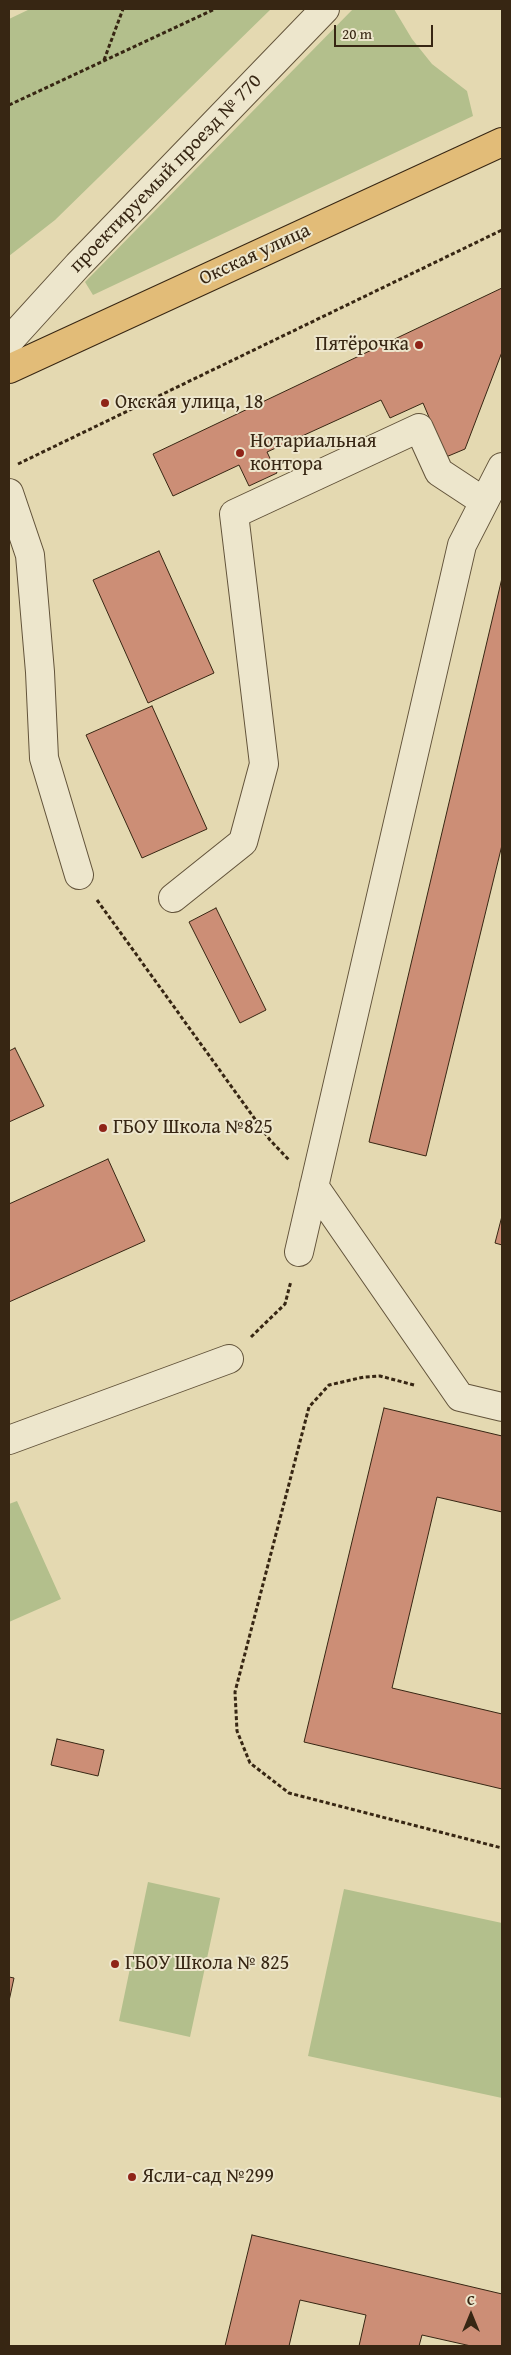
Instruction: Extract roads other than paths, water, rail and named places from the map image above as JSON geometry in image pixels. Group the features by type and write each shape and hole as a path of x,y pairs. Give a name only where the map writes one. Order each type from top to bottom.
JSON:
{"main road":[{"name":"Окская улица","path":"9,370 502,144"}],"street":[{"name":"проектируемый проезд № 770","path":"9,341 78,265 326,9"},
{"path":"173,898 243,842 264,764 234,514 419,428 439,472 483,502"},
{"path":"299,1252 462,545 502,467"},
{"path":"9,493 30,555 40,672 44,758 79,875"},
{"path":"9,577 30,555"},
{"path":"314,1186 460,1397 502,1407"},
{"path":"9,1440 229,1359"}],"place":[{"name":"Пятёрочка","path":"419,345"},
{"name":"Окская улица, 18","path":"105,403"},
{"name":"Нотариальная контора","path":"240,453"},
{"name":"ГБОУ Школа №825","path":"103,1128"},
{"name":"ГБОУ Школа № 825","path":"115,1964"},
{"name":"Ясли-сад №299","path":"132,2177"}]}
